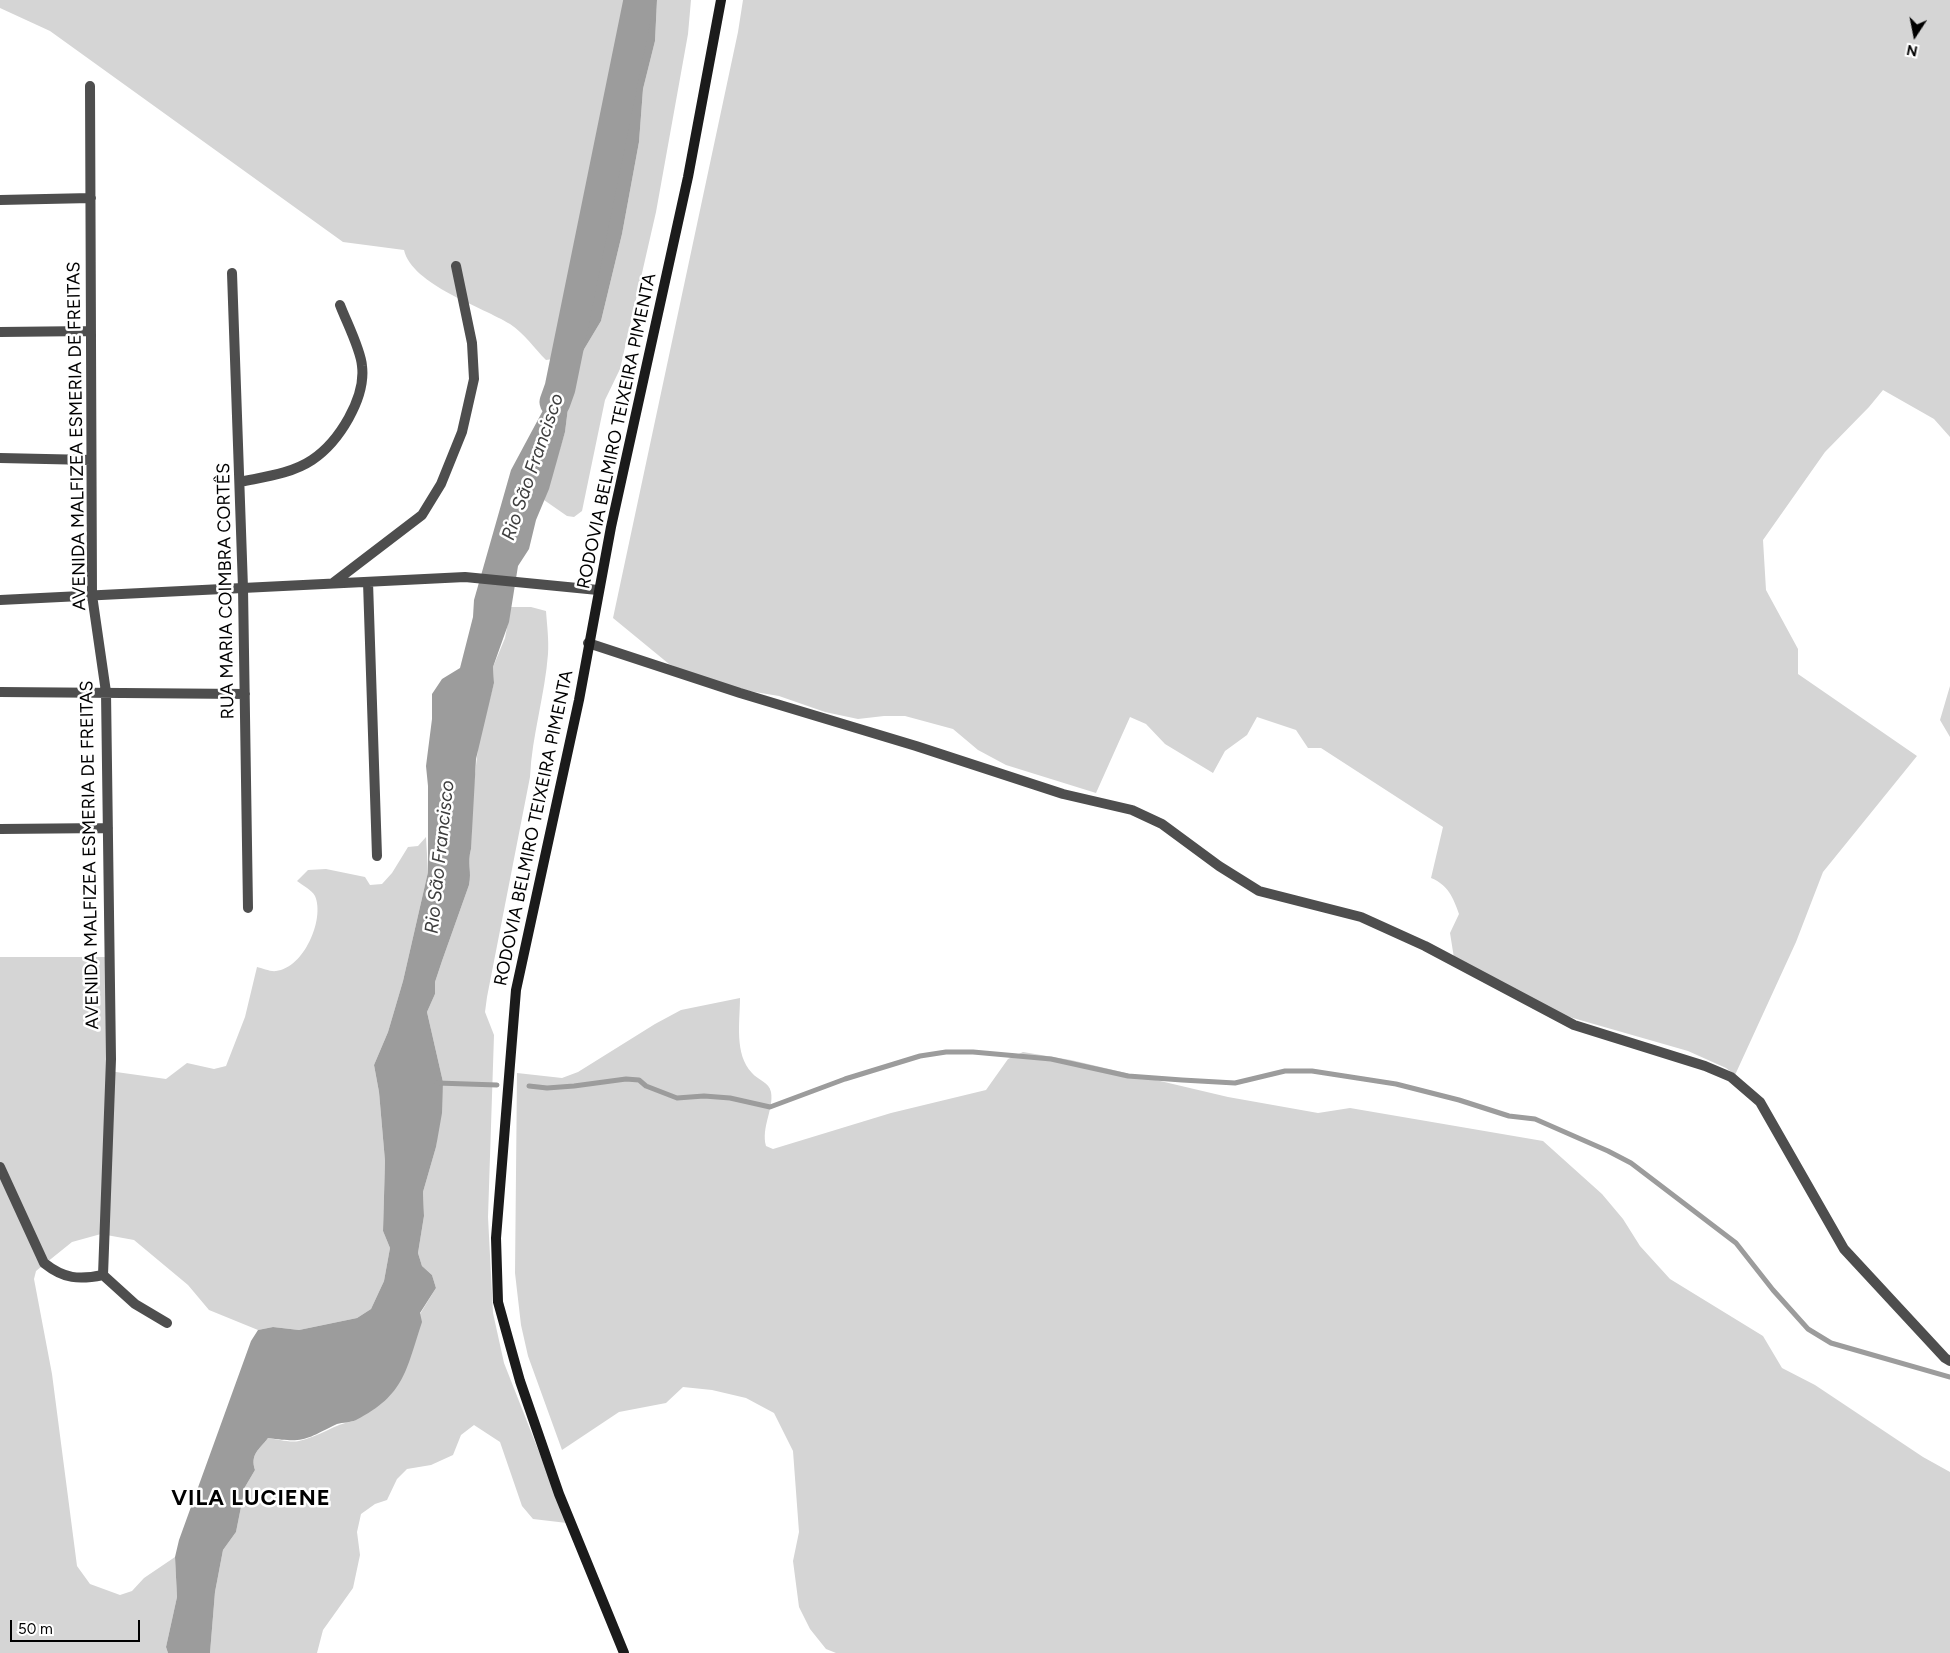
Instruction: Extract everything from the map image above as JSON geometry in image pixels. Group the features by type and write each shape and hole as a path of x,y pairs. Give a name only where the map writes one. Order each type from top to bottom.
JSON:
{"main road":[{"name":"RODOVIA BELMIRO TEIXEIRA PIMENTA","path":"624,1653 559,1494 520,1381 498,1302 496,1238 516,990 579,700 598,590 688,177 721,0"}],"street":[{"name":"AVENIDA MALFIZEA ESMERIA DE FREITAS","path":"90,86 92,595 106,692 111,1059 103,1275"},
{"path":"0,200 91,198"},
{"path":"332,584 422,515 441,484 462,432 474,379 472,343 456,266"},
{"name":"RUA MARIA COIMBRA CORTÊS","path":"232,273 243,588 248,908"},
{"path":"240,482 283,472 312,460 348,422 358,399 362,366 340,305"},
{"path":"0,332 91,331"},
{"path":"0,458 91,460"},
{"path":"0,600 465,577 598,590"},
{"path":"368,582 378,856"},
{"path":"588,643 740,693 916,746 1063,794 1132,810 1162,824 1219,866 1259,891 1278,894 1361,917 1425,946 1574,1025 1705,1066 1731,1077 1760,1102 1844,1249 1945,1358 1950,1361"},
{"path":"0,692 245,694"},
{"path":"0,829 108,828"},
{"path":"0,1167 44,1263 54,1271 71,1278 82,1279 103,1275 135,1304 167,1323"}],"shaded area":[{"path":"0,0 637,0 632,36 624,70 622,95 624,117 602,152 597,175 585,291 572,322 567,357 546,360 525,336 510,324 450,294 420,274 410,263 404,250 343,242 50,31 0,8"},
{"path":"657,0 691,0 688,34 656,212 620,369 605,400 582,511 574,517 567,516 544,500 565,432 571,384 580,356 601,321 622,234 639,142 643,89 655,41"},
{"path":"743,0 1950,0 1950,437 1934,419 1883,390 1825,452 1763,540 1766,590 1798,649 1798,674 1917,756 1823,872 1796,942 1735,1075 1726,1068 1688,1051 1552,1012 1454,958 1450,933 1459,914 1446,888 1431,878 1443,827 1321,748 1308,748 1296,730 1257,717 1247,735 1225,751 1213,773 1165,744 1146,724 1130,717 1096,793 1006,765 978,750 953,729 905,716 858,719 825,712 779,696 719,686 669,664 613,618 738,32"},
{"path":"511,607 531,607 546,611 548,649 530,777 485,1012 494,1035 488,1217 493,1313 504,1363 567,1523 533,1519 522,1506 500,1442 474,1425 461,1435 453,1455 431,1465 407,1469 397,1479 387,1500 375,1504 361,1514 357,1532 360,1555 353,1588 323,1630 317,1653 210,1653 215,1592 223,1550 236,1532 245,1487 255,1470 254,1460 256,1452 268,1438 299,1441 354,1421 436,1288 432,1275 422,1266 418,1253 424,1216 423,1192 436,1147 443,1082 427,1012 435,994 435,982 469,885 472,801 479,739 494,683 493,667 505,638"},
{"path":"1950,686 1950,737 1940,720"},
{"path":"426,837 428,872 403,981 388,1032 374,1065 379,1092 385,1161 383,1231 390,1248 384,1281 371,1309 357,1318 299,1330 273,1327 258,1330 209,1310 188,1285 134,1240 101,1234 72,1242 36,1271 34,1279 52,1374 77,1566 90,1584 120,1595 132,1591 144,1578 175,1557 177,1597 166,1647 168,1653 0,1653 0,957 112,957 109,1071 166,1079 187,1063 214,1069 226,1066 245,1017 257,967 274,971 286,968 303,952 310,941 317,917 315,896 297,881 308,870 326,869 365,877 370,885 382,884 392,873 408,847 418,846"},
{"path":"740,998 740,1047 746,1065 754,1075 768,1086 771,1092 771,1105 765,1139 766,1146 773,1149 891,1113 986,1090 1008,1059 1023,1052 1071,1060 1228,1097 1318,1113 1350,1108 1543,1141 1602,1194 1623,1219 1640,1246 1670,1279 1763,1336 1782,1368 1815,1385 1923,1457 1950,1472 1950,1653 836,1653 826,1649 810,1629 799,1607 793,1561 799,1532 793,1451 774,1413 746,1398 712,1390 683,1387 666,1403 619,1412 562,1450 528,1356 521,1325 515,1273 517,1073 562,1078 578,1072 681,1010"}],"water":[{"path":"637,0 657,0 655,41 643,89 639,142 622,234 601,321 580,356 571,384 565,432 549,489 536,520 529,549 518,566 509,622 493,667 494,683 476,759 469,885 435,982 435,994 427,1012 443,1082 442,1113 436,1147 423,1192 424,1216 418,1253 422,1266 432,1275 436,1288 420,1313 422,1322 407,1368 394,1391 385,1401 354,1421 337,1424 304,1439 268,1438 259,1449 254,1460 255,1470 245,1487 236,1532 223,1550 215,1592 210,1653 168,1653 166,1647 177,1597 175,1557 179,1540 251,1341 258,1330 273,1327 299,1330 357,1318 371,1309 384,1281 390,1248 383,1231 385,1161 379,1092 374,1065 388,1032 403,981 428,872 428,786 426,766 432,719 432,694 442,679 460,668 473,617 474,600 511,470 555,388 557,376 567,357 572,322 585,291 597,175 602,152 624,117 622,95 624,70 632,36"}],"waterway":[{"name":"Rio São Francisco","path":"555,402 560,388 639,0"},
{"path":"529,1086 547,1088 626,1079 639,1080 646,1086 677,1098 704,1096 730,1098 770,1107 845,1079 920,1056 946,1052 973,1052 1051,1059 1128,1076 1182,1080 1235,1083 1285,1071 1312,1071 1396,1084 1459,1100 1509,1116 1535,1119 1631,1163 1736,1243 1773,1290 1808,1329 1831,1343 1950,1377"},
{"path":"437,1083 497,1085"}],"district":[{"name":"VILA LUCIENE","path":"251,1499"}]}
